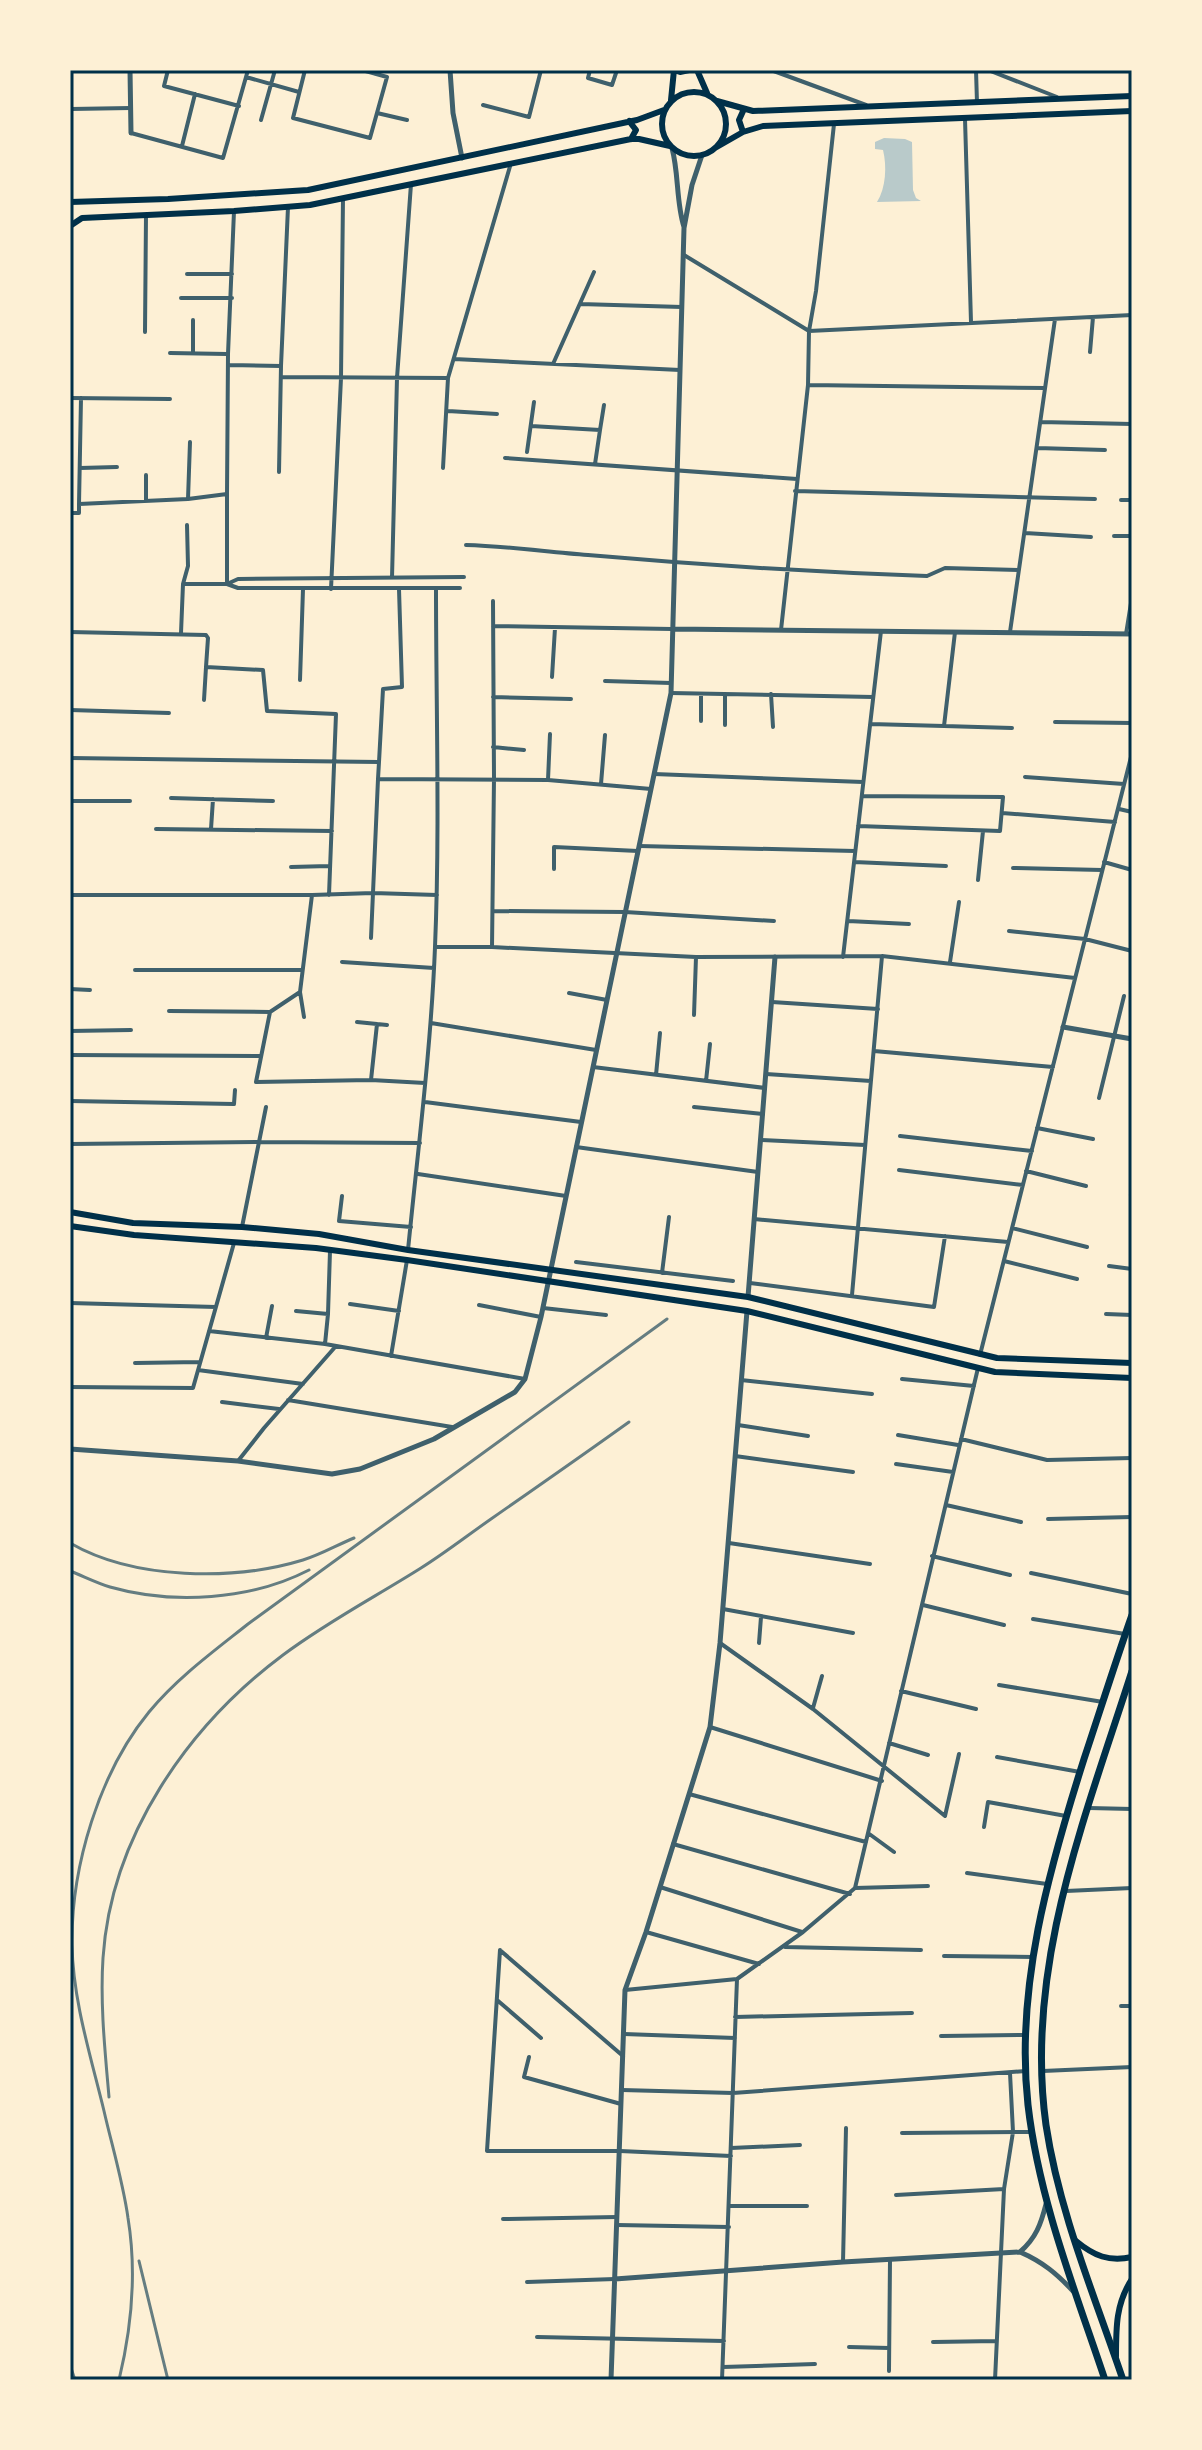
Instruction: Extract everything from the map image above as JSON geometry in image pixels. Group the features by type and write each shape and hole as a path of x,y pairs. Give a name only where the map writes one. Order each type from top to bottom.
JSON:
{"main road":[{"path":"671,100 674,70 689,70"},
{"path":"697,70 707,93 725,112 727,125 723,138 715,148"},
{"path":"671,147 663,135 661,122 664,110 671,100 682,93 707,93"},
{"path":"717,101 753,111 1132,96"},
{"path":"743,132 739,120 744,109"},
{"path":"70,202 297,192 629,121 664,110"},
{"path":"70,226 82,218 288,207 631,139 671,147 681,153 702,155 743,132 763,126 1132,111"},
{"path":"629,121 636,130 631,139"},
{"path":"70,1212 133,1223 242,1227 319,1234 408,1250 748,1297 997,1358 1132,1363"},
{"path":"70,1226 134,1235 234,1240 407,1260 747,1311 995,1372 1132,1378"},
{"path":"747,1311 748,1297"},
{"path":"978,1368 980,1355"},
{"path":"1105,2380 1046,2203 1032,2132 1026,2071 1027,2035 1034,1957 1047,1884 1066,1816 1132,1616"},
{"path":"1123,2380 1076,2241 1053,2160 1041,2071 1045,1988 1064,1891 1087,1808 1128,1695 1132,1671"},
{"path":"1076,2241 1098,2256 1113,2260 1132,2257"},
{"path":"1116,2359 1117,2313 1121,2297 1132,2279"}],"street":[{"path":"130,70 131,133 223,158 248,70"},
{"path":"168,70 164,86 239,106"},
{"path":"261,120 275,70"},
{"path":"305,70 293,118 370,138 387,77 362,70"},
{"path":"450,70 453,113 462,158"},
{"path":"483,105 529,117 541,70"},
{"path":"590,70 588,78 612,85 617,70"},
{"path":"771,70 873,108"},
{"path":"976,70 977,103"},
{"path":"988,70 1063,99"},
{"path":"246,77 299,92"},
{"path":"182,147 195,94"},
{"path":"71,109 131,108"},
{"path":"377,113 407,120"},
{"path":"965,119 971,322"},
{"path":"781,630 808,385 809,331 834,124"},
{"path":"671,147 678,168 684,228"},
{"path":"70,1449 238,1461 332,1474 348,1473 406,1452 455,1428 515,1392 525,1379 543,1308 671,693 684,228 692,185 702,155"},
{"path":"443,468 448,378 511,163"},
{"path":"392,578 397,378 411,184"},
{"path":"331,589 341,378 343,198"},
{"path":"279,472 288,207"},
{"path":"227,584 228,354 234,211"},
{"path":"145,332 146,215"},
{"path":"683,255 809,331 1132,315"},
{"path":"553,364 594,272"},
{"path":"187,274 232,274"},
{"path":"181,298 232,298"},
{"path":"580,304 682,307"},
{"path":"1090,352 1093,317"},
{"path":"1010,632 1055,319"},
{"path":"193,320 193,353"},
{"path":"170,353 228,354"},
{"path":"454,359 680,370"},
{"path":"229,365 281,366"},
{"path":"281,377 448,378"},
{"path":"808,385 1045,388"},
{"path":"70,398 170,399"},
{"path":"70,513 79,513 81,398"},
{"path":"527,452 534,402"},
{"path":"595,464 604,405"},
{"path":"447,411 497,414"},
{"path":"1040,422 1132,424"},
{"path":"531,426 600,430"},
{"path":"188,499 190,442"},
{"path":"1037,448 1105,450"},
{"path":"505,458 797,479"},
{"path":"79,468 117,467"},
{"path":"146,475 146,502"},
{"path":"795,491 1095,499"},
{"path":"79,504 146,502 227,494"},
{"path":"1121,500 1132,500"},
{"path":"181,633 183,584 188,566 187,525"},
{"path":"1024,533 1091,537"},
{"path":"1114,536 1132,536"},
{"path":"466,545 787,571 927,576 945,568 1019,570"},
{"path":"227,584 238,579 464,577"},
{"path":"416,578 416,589"},
{"path":"183,584 303,589 460,588"},
{"path":"408,1250 418,1174 435,947 436,588"},
{"path":"300,680 303,589"},
{"path":"371,938 383,689 402,687 399,589"},
{"path":"492,947 493,601"},
{"path":"493,626 1129,634 1131,603"},
{"path":"552,677 555,628"},
{"path":"843,957 881,631"},
{"path":"70,632 207,636 204,700"},
{"path":"944,726 955,632"},
{"path":"206,667 263,670 269,711 336,714 329,895"},
{"path":"605,681 671,683"},
{"path":"671,693 873,697"},
{"path":"701,694 701,721"},
{"path":"725,694 725,725"},
{"path":"771,694 773,727"},
{"path":"493,697 571,699"},
{"path":"70,710 169,713"},
{"path":"1055,722 1132,723"},
{"path":"870,724 1012,728"},
{"path":"548,780 550,734"},
{"path":"601,784 605,735"},
{"path":"493,747 524,750"},
{"path":"980,1355 1132,753"},
{"path":"70,758 379,762"},
{"path":"654,774 863,782"},
{"path":"1025,777 1124,784"},
{"path":"378,779 494,778 651,789"},
{"path":"858,826 1000,831 1003,797 862,796"},
{"path":"171,798 273,801"},
{"path":"211,829 213,799"},
{"path":"70,801 130,801"},
{"path":"1118,809 1132,812"},
{"path":"1002,813 1115,822"},
{"path":"156,829 332,831"},
{"path":"978,880 983,831"},
{"path":"554,869 554,847 855,851"},
{"path":"854,862 946,866"},
{"path":"1104,862 1132,870"},
{"path":"291,867 329,866"},
{"path":"1013,868 1102,870"},
{"path":"70,895 437,895"},
{"path":"304,1017 300,992 312,895"},
{"path":"950,962 959,902"},
{"path":"493,911 625,912 774,921"},
{"path":"847,921 909,924"},
{"path":"1009,931 1085,939 1132,951"},
{"path":"435,947 696,957 882,956 1075,978"},
{"path":"852,1295 882,956"},
{"path":"694,1015 696,957"},
{"path":"748,1297 775,957"},
{"path":"342,962 434,968"},
{"path":"135,970 302,970"},
{"path":"70,989 90,990"},
{"path":"169,1011 270,1012 300,992"},
{"path":"569,993 607,1000"},
{"path":"1099,1098 1124,996"},
{"path":"771,1002 878,1009"},
{"path":"270,1012 256,1082 371,1080 425,1083"},
{"path":"357,1022 387,1025"},
{"path":"431,1023 596,1050"},
{"path":"371,1080 377,1024"},
{"path":"1063,1027 1132,1039"},
{"path":"70,1031 131,1030"},
{"path":"656,1075 660,1033"},
{"path":"706,1081 710,1044"},
{"path":"874,1051 1053,1067"},
{"path":"70,1055 261,1056"},
{"path":"593,1067 765,1088"},
{"path":"766,1074 871,1081"},
{"path":"70,1101 234,1104 235,1090"},
{"path":"424,1102 581,1122"},
{"path":"242,1227 266,1107"},
{"path":"694,1107 763,1114"},
{"path":"1037,1128 1093,1139"},
{"path":"900,1136 1032,1151"},
{"path":"761,1140 865,1145"},
{"path":"70,1144 420,1143"},
{"path":"576,1147 758,1172"},
{"path":"899,1170 1023,1185"},
{"path":"1026,1171 1086,1186"},
{"path":"418,1174 566,1196"},
{"path":"342,1196 339,1221 411,1227"},
{"path":"662,1273 669,1217"},
{"path":"754,1219 1008,1242"},
{"path":"1012,1228 1087,1247"},
{"path":"749,1283 934,1307 945,1236"},
{"path":"70,1387 193,1388 234,1240"},
{"path":"325,1344 330,1250"},
{"path":"391,1356 407,1260"},
{"path":"1004,1261 1077,1279"},
{"path":"576,1262 733,1281"},
{"path":"602,1277 603,1265"},
{"path":"1109,1266 1132,1269"},
{"path":"706,1291 707,1279"},
{"path":"70,1303 216,1307"},
{"path":"350,1304 399,1311"},
{"path":"479,1305 541,1317"},
{"path":"266,1338 272,1306"},
{"path":"543,1308 606,1315"},
{"path":"296,1311 328,1314"},
{"path":"611,2380 625,1990 710,1727 729,1543 747,1311"},
{"path":"1106,1314 1132,1315"},
{"path":"209,1331 325,1344 525,1379"},
{"path":"238,1461 336,1346"},
{"path":"135,1363 200,1362"},
{"path":"625,1990 737,1979 803,1932 855,1888 978,1368"},
{"path":"198,1370 303,1384"},
{"path":"902,1379 974,1386"},
{"path":"741,1380 872,1394"},
{"path":"288,1400 455,1428"},
{"path":"222,1402 280,1410"},
{"path":"738,1425 808,1436"},
{"path":"898,1435 959,1442 1047,1460 1132,1458"},
{"path":"735,1456 853,1472"},
{"path":"896,1464 953,1472"},
{"path":"946,1505 1021,1522"},
{"path":"1048,1519 1132,1517"},
{"path":"729,1543 870,1564"},
{"path":"932,1556 1010,1575"},
{"path":"1031,1573 1132,1594"},
{"path":"923,1605 1004,1625"},
{"path":"723,1609 853,1633"},
{"path":"759,1643 761,1616"},
{"path":"1033,1619 1125,1634"},
{"path":"720,1643 813,1709 945,1816 959,1754"},
{"path":"813,1709 822,1676"},
{"path":"999,1685 1103,1702"},
{"path":"901,1691 976,1709"},
{"path":"710,1727 882,1781"},
{"path":"889,1743 928,1755"},
{"path":"997,1757 1080,1772"},
{"path":"689,1794 866,1842"},
{"path":"984,1827 988,1802 1066,1816"},
{"path":"1087,1808 1132,1809"},
{"path":"868,1833 894,1852"},
{"path":"673,1844 850,1894"},
{"path":"967,1873 1047,1884"},
{"path":"855,1888 928,1886"},
{"path":"660,1887 803,1932"},
{"path":"1064,1891 1132,1888"},
{"path":"646,1932 759,1964"},
{"path":"782,1947 921,1950"},
{"path":"623,2056 500,1950 487,2151 620,2151 731,2156"},
{"path":"944,1956 1034,1957"},
{"path":"722,2380 737,1979"},
{"path":"497,2000 541,2038"},
{"path":"1121,2006 1132,2006"},
{"path":"735,2017 912,2013"},
{"path":"624,2034 735,2038"},
{"path":"941,2036 1027,2035"},
{"path":"529,2057 524,2077 621,2104"},
{"path":"1041,2071 1132,2067"},
{"path":"622,2090 733,2093 1026,2071"},
{"path":"995,2380 1004,2189 1013,2132 1010,2073"},
{"path":"843,2262 846,2128"},
{"path":"902,2133 1032,2132"},
{"path":"731,2148 800,2145"},
{"path":"896,2195 1004,2189"},
{"path":"1020,2252 1040,2229 1046,2203"},
{"path":"730,2206 807,2206"},
{"path":"503,2219 617,2217"},
{"path":"617,2225 729,2227"},
{"path":"527,2282 1020,2252 1055,2272 1076,2294"},
{"path":"889,2371 890,2260"},
{"path":"537,2337 724,2341"},
{"path":"933,2342 997,2341"},
{"path":"849,2347 889,2348"},
{"path":"723,2367 815,2364"}],"shaded area":[{"path":"884,138 912,142 913,190 921,201 877,202 884,184 885,163 883,150 875,149 875,142"}],"railway":[{"path":"119,2380 132,2299 131,2239 120,2178 79,2008 72,1945 73,1915 83,1853 91,1822 116,1763 149,1712 209,1655 667,1319"},
{"path":"109,2097 102,1993 109,1913 121,1869 138,1827 160,1787 186,1750 248,1683 283,1655 430,1562 629,1422"},
{"path":"70,1543 124,1564 154,1570 216,1574 276,1567 303,1560 354,1538"},
{"path":"70,1571 134,1593 185,1597 262,1588 309,1570"},
{"path":"139,2261 168,2380"},
{"path":"70,2365 75,2380"}]}
